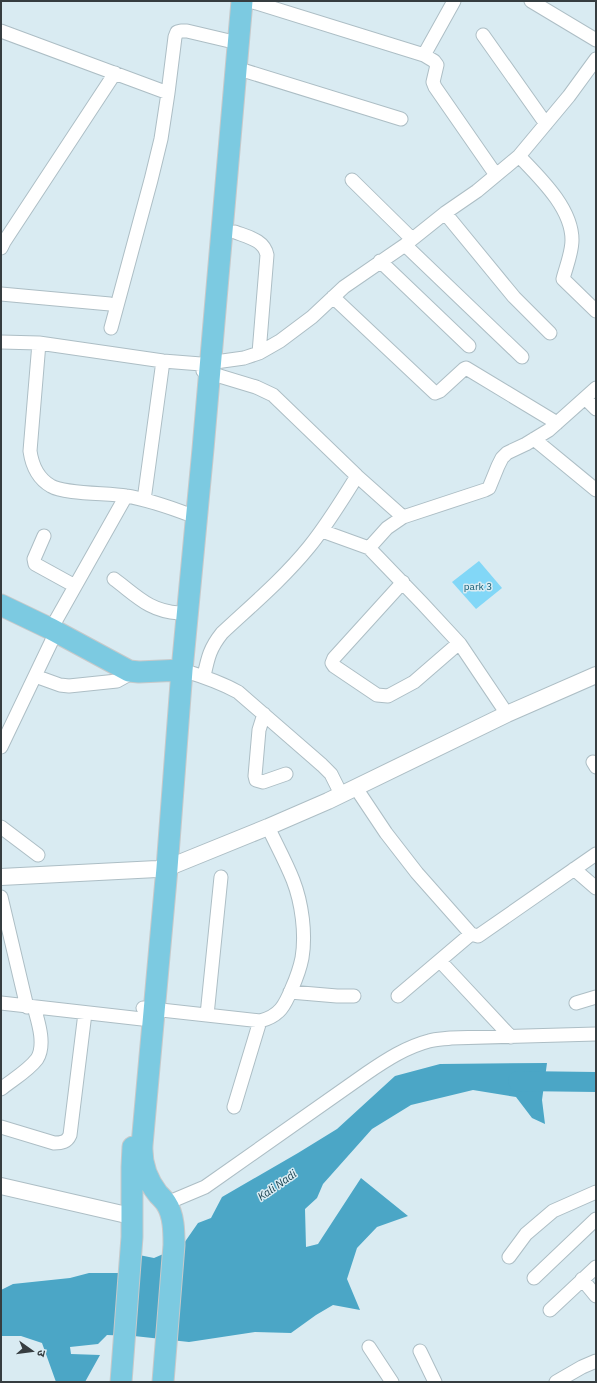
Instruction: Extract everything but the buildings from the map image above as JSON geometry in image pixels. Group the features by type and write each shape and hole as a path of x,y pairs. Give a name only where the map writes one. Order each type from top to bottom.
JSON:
{"main road":[{"path":"178,671 179,613 188,514 236,68 234,1"},
{"path":"121,1381 132,1237 132,1167 146,1012 162,868 234,41 242,1"},
{"path":"1,605 129,671 178,671"},
{"path":"146,1012 142,1156 149,1180 157,1193 166,1203 172,1216 174,1245 163,1382"}],"street":[{"path":"250,1 424,55 434,61 437,65 433,82 496,175"},
{"path":"424,55 454,1"},
{"path":"531,1 596,40"},
{"path":"1,31 168,93"},
{"path":"111,328 161,139 175,37 177,32 187,31 234,41"},
{"path":"483,35 546,124"},
{"path":"205,367 259,353 280,341 312,317 344,287 409,242 477,190 519,156 546,124 596,59"},
{"path":"236,68 401,119"},
{"path":"1,248 114,73"},
{"path":"519,156 547,185 560,204 569,224 572,240 569,259 563,279 596,311"},
{"path":"352,180 409,242 522,357"},
{"path":"445,213 514,297 550,333"},
{"path":"235,232 254,239 262,244 266,249 267,255 259,353"},
{"path":"380,262 470,346"},
{"path":"1,294 110,304"},
{"path":"333,297 435,393 440,391 466,368 557,422"},
{"path":"1,342 39,344 205,367 256,387 273,395 357,476 403,517"},
{"path":"39,344 30,451 32,464 40,478 52,487 64,490 126,496 188,514"},
{"path":"144,500 163,361"},
{"path":"369,548 387,528 403,517 489,488 502,458 507,453 534,439 557,422 596,388"},
{"path":"585,398 596,408"},
{"path":"534,439 596,490"},
{"path":"204,676 209,653 214,643 222,633 288,571 322,531 357,476"},
{"path":"1,747 35,676 53,631 75,586 126,496"},
{"path":"322,531 369,548 403,582 459,644 507,714"},
{"path":"44,536 34,559 35,564 75,586"},
{"path":"114,579 149,606 167,612 179,613"},
{"path":"403,582 332,660 334,666 377,695 388,696 414,682 459,644"},
{"path":"35,676 60,685 69,686 117,681 126,676 129,671"},
{"path":"178,671 204,676 238,692 322,765 331,774 341,794"},
{"path":"1,877 162,868 268,827 356,788 507,714 596,675"},
{"path":"264,714 259,730 255,776 256,780 264,782 286,774"},
{"path":"356,788 390,838 474,936 481,934 596,854"},
{"path":"1,827 38,854"},
{"path":"1,1003 86,1013 146,1012 206,1015 260,1021 271,1019 279,1012 290,992 302,959 304,936 300,906 293,880 268,827"},
{"path":"574,869 596,888"},
{"path":"206,1015 221,877"},
{"path":"1,897 31,1007 41,1034 39,1054 36,1059 1,1089"},
{"path":"398,996 471,934"},
{"path":"440,960 511,1037"},
{"path":"290,992 354,996"},
{"path":"576,1003 596,997"},
{"path":"1,1127 54,1143 62,1143 68,1140 86,1013"},
{"path":"234,1107 260,1021"},
{"path":"166,1203 205,1187 392,1056 430,1040 451,1038 596,1034"},
{"path":"1,1186 132,1216"},
{"path":"508,1257 526,1234 553,1211 596,1192"},
{"path":"534,1278 596,1219"},
{"path":"550,1310 596,1267"},
{"path":"582,1279 596,1296"},
{"path":"369,1346 392,1382"},
{"path":"420,1351 435,1382"},
{"path":"556,1382 596,1361"}],"green space":[{"name":"park 3","path":"479,561 502,588 476,609 452,582"}],"water":[{"path":"547,1063 542,1100 545,1124 532,1118 516,1097 473,1090 411,1105 372,1129 323,1184 317,1198 305,1209 306,1247 318,1244 361,1178 408,1216 377,1227 357,1248 347,1279 360,1310 333,1305 291,1333 255,1332 189,1342 134,1336 107,1335 98,1344 70,1347 71,1354 100,1355 85,1382 56,1382 42,1343 21,1336 1,1336 1,1290 13,1284 70,1278 89,1273 138,1273 139,1255 154,1258 182,1246 198,1223 211,1218 222,1197 337,1129 395,1076 440,1064"}],"waterway":[{"name":"Kali Nadi","path":"518,1081 596,1082"}]}
